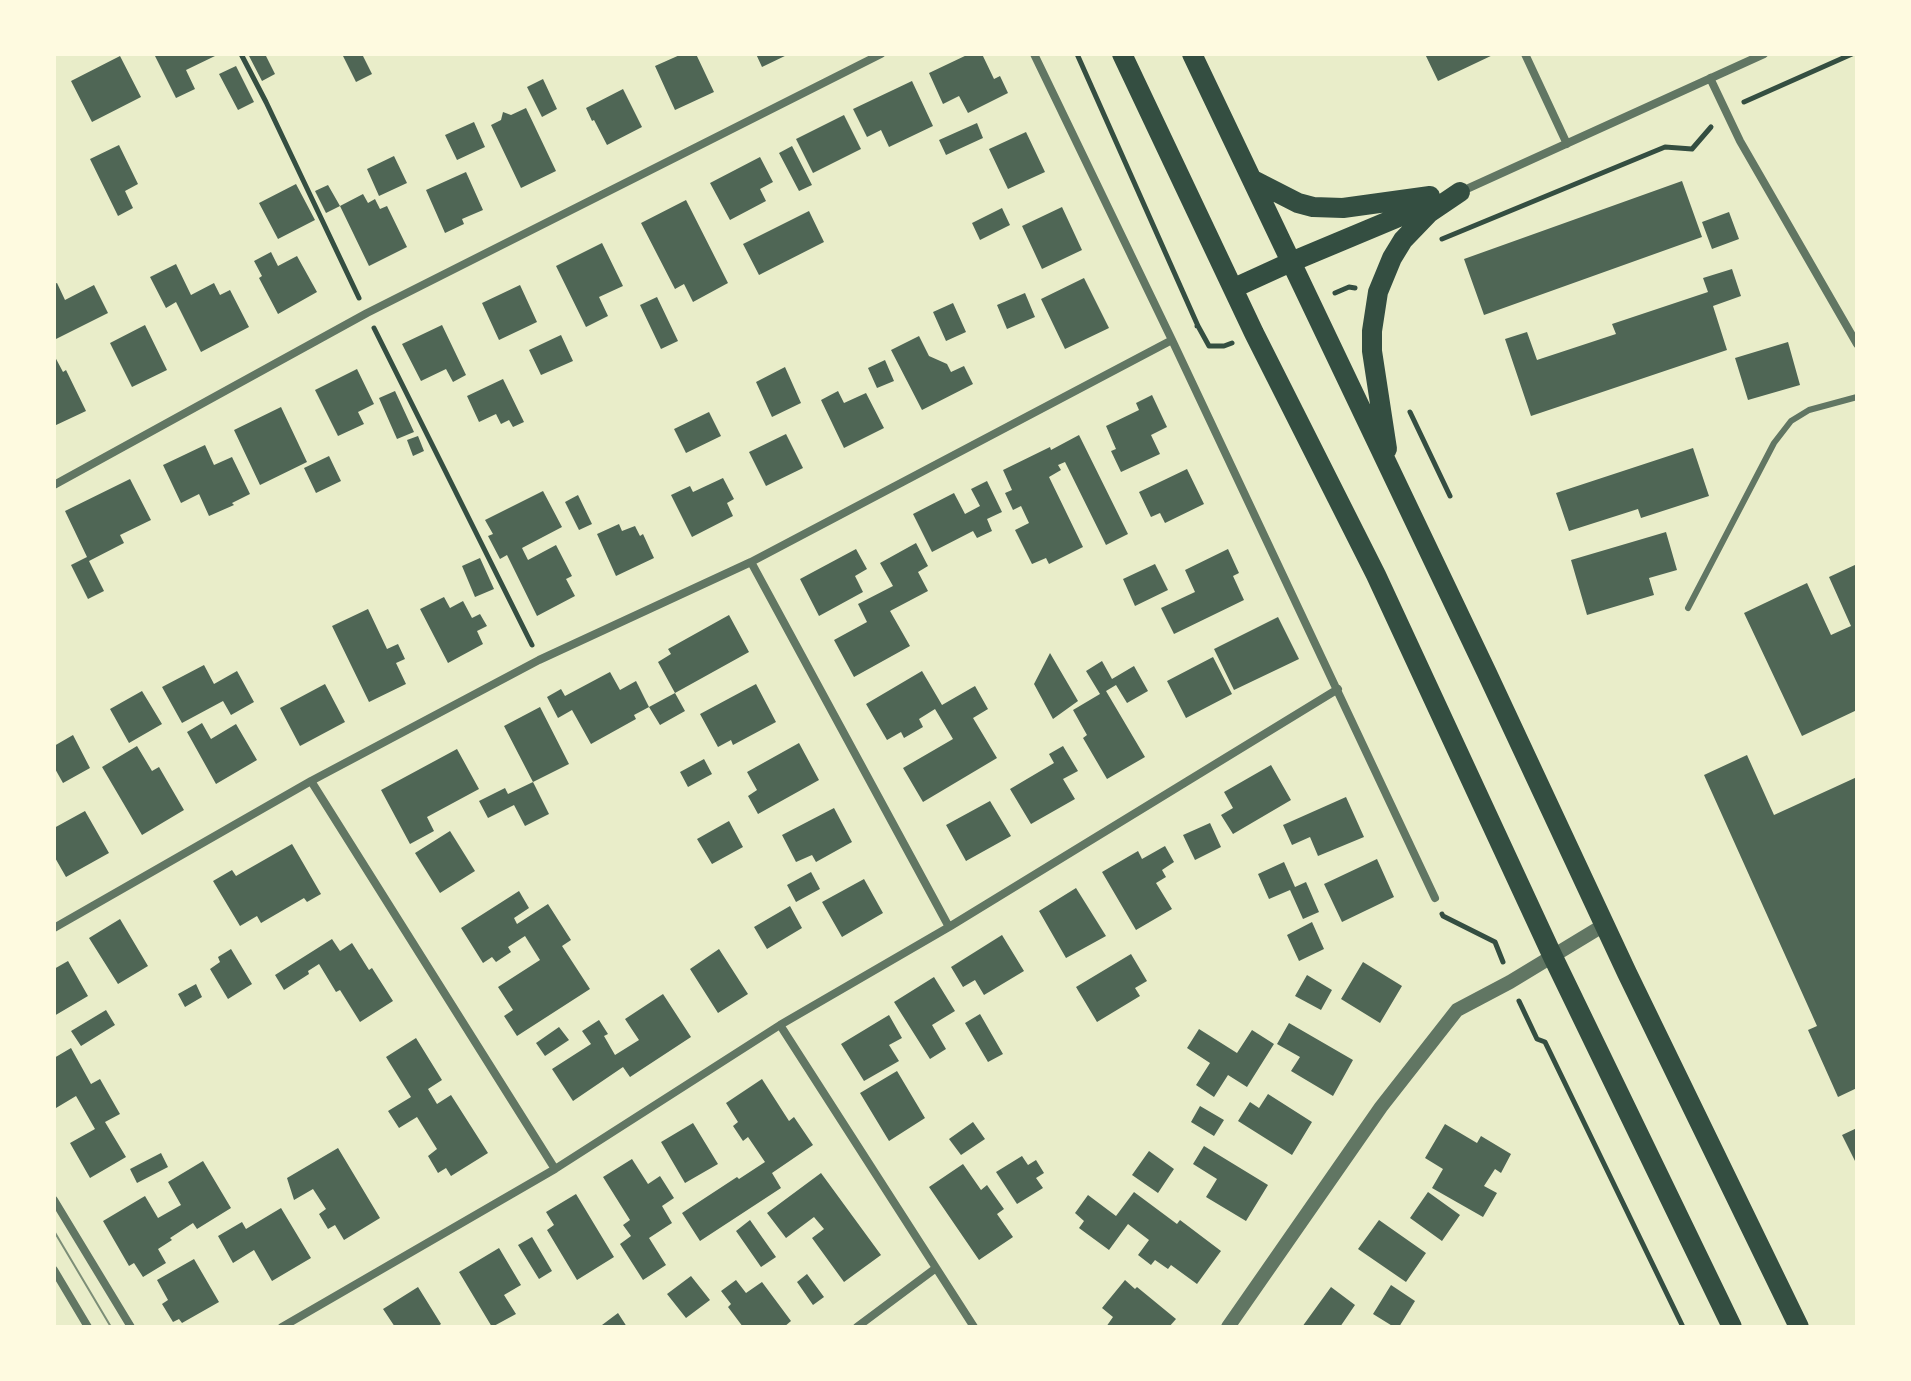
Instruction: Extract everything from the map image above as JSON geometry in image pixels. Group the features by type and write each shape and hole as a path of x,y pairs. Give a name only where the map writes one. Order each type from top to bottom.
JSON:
{"main road":[{"path":"1122,54 1254,333 1376,575 1553,957 1732,1327"},
{"path":"1192,54 1604,925 1799,1327"},
{"path":"1253,180 1298,203 1313,207 1343,208 1460,192"},
{"path":"1234,288 1460,192"},
{"path":"1390,473 1372,351 1378,292 1403,240 1429,213 1460,192"}],"street":[{"path":"54,485 367,313 881,54"},
{"path":"1034,54 1435,898"},
{"path":"1525,54 1567,144"},
{"path":"1460,192 1764,54"},
{"path":"1710,78 1740,141 1857,344"},
{"path":"54,928 311,781 539,660 751,562 1172,340"},
{"path":"751,562 949,927"},
{"path":"282,1327 555,1169 780,1025 949,927 1338,689"},
{"path":"311,781 555,1169"},
{"path":"1228,1327 1381,1107 1457,1010 1604,925"},
{"path":"780,1025 974,1327"},
{"path":"54,1200 131,1327"},
{"path":"857,1327 936,1268"},
{"path":"54,1270 88,1327"}],"lane":[{"path":"1688,608 1774,443 1791,421 1809,410 1857,397"}],"path":[{"path":"241,54 539,660"},
{"path":"1077,54 1209,346 1224,346 1254,333"},
{"path":"1437,241 1665,147 1692,149 1725,109 1852,54"},
{"path":"1172,340 1198,326"},
{"path":"1435,898 1443,916 1495,942 1537,1039 1545,1042 1683,1327"}],"building":[{"path":"154,54 215,56 186,70 195,89 176,98"},
{"path":"248,54 265,54 275,74 262,81"},
{"path":"342,54 362,54 372,74 356,82"},
{"path":"682,54 696,54 714,92 675,110 655,66"},
{"path":"756,54 789,54 762,67"},
{"path":"969,54 982,54 994,79 1000,76 1008,93 968,113 959,96 943,104 929,73"},
{"path":"1425,54 1495,54 1438,81"},
{"path":"120,56 141,97 92,122 71,81"},
{"path":"236,66 254,102 238,110 219,74"},
{"path":"543,79 557,109 542,117 527,87"},
{"path":"912,81 933,126 889,147 881,130 867,137 853,109"},
{"path":"623,89 642,127 607,145 586,108"},
{"path":"526,108 556,171 521,188 491,125 501,120 503,112 511,115"},
{"path":"844,115 861,149 813,173 796,139"},
{"path":"474,122 485,147 457,160 445,135"},
{"path":"977,123 983,138 946,155 939,140"},
{"path":"1026,132 1045,172 1008,189 989,149"},
{"path":"119,145 138,184 125,191 133,208 118,216 90,159"},
{"path":"792,146 812,185 799,191 779,153"},
{"path":"394,156 407,183 379,196 367,169"},
{"path":"760,157 773,182 760,189 766,201 730,220 710,183"},
{"path":"466,172 483,210 462,219 464,224 445,233 426,190"},
{"path":"1682,181 1702,237 1484,315 1464,259"},
{"path":"296,184 315,220 278,239 259,203"},
{"path":"328,185 340,206 326,213 315,191"},
{"path":"363,194 368,203 375,199 380,209 387,206 407,247 369,266 340,206"},
{"path":"686,200 728,283 693,302 684,284 675,289 641,223"},
{"path":"1062,207 1082,250 1042,269 1022,226"},
{"path":"1002,208 1010,225 980,240 972,223"},
{"path":"809,211 824,242 759,275 743,244"},
{"path":"1729,212 1739,239 1712,249 1702,222"},
{"path":"602,243 623,286 599,297 608,316 586,327 556,266"},
{"path":"271,252 278,266 297,256 317,292 278,314 259,278 262,276 254,261"},
{"path":"176,264 191,295 214,283 220,295 230,290 249,327 201,352 176,302 166,308 150,277"},
{"path":"1732,269 1741,296 1713,306 1727,350 1531,416 1505,339 1527,332 1537,360 1616,334 1612,324 1708,292 1703,278"},
{"path":"1084,278 1109,328 1065,349 1041,299"},
{"path":"57,283 65,300 94,285 108,313 54,340 54,284"},
{"path":"520,285 537,322 499,340 482,303"},
{"path":"1025,293 1035,317 1007,329 997,305"},
{"path":"657,297 678,341 661,349 640,305"},
{"path":"953,303 966,332 946,341 933,312"},
{"path":"145,325 167,370 132,387 110,343"},
{"path":"442,325 466,375 453,382 446,369 421,381 402,344"},
{"path":"561,335 573,361 541,375 529,350"},
{"path":"919,336 929,356 947,364 951,372 964,366 973,384 922,410 891,350"},
{"path":"1788,342 1800,385 1748,400 1735,358"},
{"path":"54,355 63,372 66,370 86,411 54,426"},
{"path":"885,360 894,381 877,388 868,368"},
{"path":"785,367 801,403 772,417 756,382"},
{"path":"357,369 374,404 358,412 364,424 338,436 315,390"},
{"path":"503,379 524,422 513,427 509,420 501,424 496,414 479,422 467,396"},
{"path":"395,391 414,432 397,439 379,398"},
{"path":"838,391 844,403 866,393 884,428 844,448 821,400"},
{"path":"1152,395 1167,427 1151,435 1160,454 1121,472 1111,451 1116,449 1106,426 1139,410 1136,403"},
{"path":"281,407 307,462 260,485 234,430"},
{"path":"709,412 721,436 686,453 674,429"},
{"path":"786,434 803,468 766,486 749,452"},
{"path":"1079,435 1128,534 1106,545 1065,462 1058,465 1061,470 1049,477 1083,547 1049,564 1046,558 1032,564 1015,530 1029,523 1021,506 1013,510 1005,493 1012,490 1003,470"},
{"path":"418,436 424,451 413,456 407,440"},
{"path":"205,445 214,465 232,457 250,494 209,516 199,494 181,503 163,465"},
{"path":"1693,448 1709,496 1641,518 1638,509 1569,531 1556,493"},
{"path":"329,456 341,481 316,493 304,468"},
{"path":"1187,469 1204,504 1165,523 1160,513 1151,517 1139,492"},
{"path":"723,478 734,499 727,503 733,516 692,537 671,495 690,486 693,492"},
{"path":"130,479 151,520 120,535 124,543 89,561 104,591 88,599 71,565 87,557 65,511"},
{"path":"987,481 1002,512 987,519 992,531 977,538 973,531 932,552 913,514 954,493 965,514 980,506 971,489"},
{"path":"543,491 562,527 522,548 528,560 556,545 572,576 566,579 575,596 537,616 507,555 500,559 488,536 493,534 485,520"},
{"path":"578,495 592,524 579,530 565,502"},
{"path":"619,524 622,531 635,526 640,536 643,534 654,558 616,576 597,534"},
{"path":"1666,532 1677,570 1649,578 1654,595 1587,615 1571,560"},
{"path":"916,543 928,566 918,572 928,591 890,611 910,646 854,677 834,640 867,622 858,604 893,586 880,563"},
{"path":"856,549 867,569 855,576 863,592 819,616 800,579"},
{"path":"1228,549 1239,573 1233,576 1244,600 1174,634 1161,608 1195,592 1185,570"},
{"path":"480,558 494,589 475,597 462,566"},
{"path":"1155,564 1168,590 1135,606 1123,579"},
{"path":"1857,564 1857,710 1802,736 1744,613 1807,583 1831,635 1851,626 1829,577"},
{"path":"444,597 450,608 463,601 472,618 480,614 487,626 477,631 483,644 448,663 420,609"},
{"path":"368,609 387,649 398,644 405,659 396,663 406,684 369,702 332,626"},
{"path":"729,615 749,652 675,693 658,662 671,654 668,649"},
{"path":"1278,617 1299,659 1234,690 1214,649"},
{"path":"1050,653 1078,701 1053,719 1034,684"},
{"path":"1213,657 1232,694 1186,718 1167,681"},
{"path":"1102,661 1112,679 1134,666 1148,691 1127,703 1116,685 1106,691 1145,757 1107,779 1083,738 1087,735 1073,710 1100,694 1086,671"},
{"path":"204,665 214,684 237,671 254,702 231,715 223,701 182,723 162,687"},
{"path":"922,671 942,705 975,686 988,709 973,718 997,758 923,802 903,768 953,739 935,709 919,719 923,727 904,738 901,732 887,740 866,704"},
{"path":"610,672 620,690 636,681 649,707 634,715 636,719 591,744 572,710 558,718 547,697 561,689 565,696"},
{"path":"325,684 345,722 300,746 280,708"},
{"path":"756,684 776,722 733,745 731,740 718,747 700,714"},
{"path":"142,691 162,724 129,743 110,709"},
{"path":"675,693 685,711 660,725 649,707"},
{"path":"540,707 569,764 533,782 504,726"},
{"path":"202,723 211,739 236,724 257,760 216,784 187,732"},
{"path":"73,735 90,768 63,783 54,767 54,746"},
{"path":"799,743 819,780 758,814 748,796 757,790 747,772"},
{"path":"137,746 152,771 159,767 184,810 142,835 102,767"},
{"path":"1063,746 1078,771 1063,779 1075,799 1031,824 1010,789 1054,763 1049,754"},
{"path":"457,749 479,789 427,817 434,831 410,844 381,790"},
{"path":"1747,755 1774,815 1857,777 1857,1088 1838,1097 1808,1030 1817,1026 1704,775"},
{"path":"704,759 712,774 688,787 680,772"},
{"path":"1271,765 1291,800 1233,834 1221,815 1233,808 1224,792"},
{"path":"533,782 549,814 525,826 514,805 488,818 479,801 505,788 508,794"},
{"path":"1346,797 1364,837 1318,856 1310,837 1292,845 1283,825"},
{"path":"990,801 1011,836 966,861 946,825"},
{"path":"834,808 852,842 816,862 812,855 796,862 782,835"},
{"path":"85,811 109,853 66,877 54,856 54,828"},
{"path":"729,821 743,847 712,864 697,839"},
{"path":"1210,823 1221,847 1195,860 1183,835"},
{"path":"450,831 475,871 440,893 415,853"},
{"path":"292,844 321,894 307,902 304,898 261,923 257,916 240,926 213,881 232,870 236,876"},
{"path":"1165,846 1174,862 1162,870 1166,877 1156,883 1172,909 1136,930 1102,872 1138,851 1142,859"},
{"path":"1377,859 1394,897 1342,922 1324,884"},
{"path":"1284,862 1295,887 1306,882 1319,912 1303,919 1290,890 1269,899 1258,874"},
{"path":"811,872 820,889 796,902 787,885"},
{"path":"864,879 883,913 842,937 822,902"},
{"path":"1076,888 1106,936 1066,958 1039,911"},
{"path":"519,891 529,908 514,918 517,924 548,904 571,940 562,946 590,989 517,1036 504,1016 513,1010 498,987 540,960 525,936 508,947 511,952 496,962 492,957 483,963 461,928"},
{"path":"790,906 802,928 767,949 754,927"},
{"path":"120,919 148,966 118,984 89,938"},
{"path":"1312,922 1324,949 1299,961 1287,935"},
{"path":"1002,935 1024,971 984,995 975,980 963,987 951,967"},
{"path":"332,939 340,951 352,943 393,1001 360,1022 319,964 284,990 275,975"},
{"path":"231,949 252,984 228,999 210,969 220,962 218,957"},
{"path":"719,949 748,994 718,1013 690,969"},
{"path":"1131,954 1147,981 1135,988 1140,996 1097,1022 1076,987"},
{"path":"68,961 88,996 54,1016 54,969"},
{"path":"1363,962 1402,986 1380,1023 1341,999"},
{"path":"1307,975 1332,990 1321,1010 1295,996"},
{"path":"934,977 955,1011 932,1025 946,1049 930,1059 894,1002"},
{"path":"196,984 202,997 185,1007 178,994"},
{"path":"663,994 691,1037 630,1077 623,1067 573,1101 552,1069 591,1044 582,1031 599,1020 615,1055 639,1040 625,1019"},
{"path":"106,1010 115,1025 81,1046 71,1031"},
{"path":"980,1014 1003,1054 988,1062 965,1023"},
{"path":"889,1015 902,1038 889,1045 899,1061 864,1081 841,1044"},
{"path":"1289,1023 1353,1060 1333,1096 1291,1071 1300,1057 1277,1044"},
{"path":"559,1027 569,1040 545,1056 536,1043"},
{"path":"1199,1029 1237,1053 1252,1030 1274,1044 1247,1087 1228,1075 1214,1097 1196,1085 1210,1063 1187,1048"},
{"path":"416,1038 442,1080 428,1089 437,1104 451,1095 488,1153 451,1176 446,1168 438,1173 428,1156 437,1149 417,1117 399,1128 388,1111 411,1097 386,1057"},
{"path":"71,1048 91,1084 100,1079 120,1114 105,1122 126,1157 90,1178 70,1143 95,1129 76,1096 56,1108 54,1106 54,1058"},
{"path":"897,1071 925,1118 889,1141 860,1093"},
{"path":"762,1079 789,1121 794,1117 813,1145 772,1173 781,1188 700,1241 682,1213 765,1162 748,1137 743,1141 733,1126 738,1122 726,1103"},
{"path":"1268,1094 1312,1122 1292,1155 1238,1121 1250,1102 1259,1108"},
{"path":"1200,1106 1224,1120 1214,1136 1191,1122"},
{"path":"973,1122 985,1139 961,1155 949,1139"},
{"path":"693,1123 718,1164 685,1183 661,1142"},
{"path":"1445,1124 1477,1143 1481,1136 1511,1154 1501,1173 1495,1169 1484,1186 1497,1193 1483,1217 1432,1188 1443,1169 1425,1158"},
{"path":"1857,1128 1857,1165 1842,1135"},
{"path":"1204,1146 1268,1185 1246,1221 1206,1197 1217,1179 1193,1164"},
{"path":"338,1148 380,1218 344,1240 335,1225 328,1229 319,1214 326,1209 313,1189 294,1200 287,1178"},
{"path":"1149,1151 1174,1169 1158,1193 1132,1175"},
{"path":"161,1153 168,1167 137,1183 130,1169"},
{"path":"1022,1156 1028,1165 1036,1160 1044,1173 1036,1178 1043,1188 1017,1204 996,1172"},
{"path":"632,1159 648,1184 660,1176 674,1198 662,1206 672,1223 649,1238 666,1265 643,1280 620,1244 631,1236 623,1225 630,1220 603,1177"},
{"path":"203,1161 231,1208 197,1229 193,1223 170,1238 172,1240 158,1249 166,1263 143,1277 134,1263 129,1266 103,1221 145,1196 158,1218 181,1205 168,1182"},
{"path":"963,1164 981,1190 987,1185 1004,1209 997,1214 1013,1237 979,1260 929,1187"},
{"path":"821,1173 881,1255 844,1282 812,1238 824,1229 814,1217 786,1238 767,1213"},
{"path":"1134,1192 1177,1224 1180,1220 1221,1251 1197,1284 1171,1265 1168,1269 1155,1260 1151,1265 1138,1255 1149,1240 1128,1224 1109,1250 1079,1228 1084,1221 1075,1213 1088,1195 1116,1216"},
{"path":"1428,1192 1460,1215 1442,1241 1410,1218"},
{"path":"576,1194 614,1257 577,1280 547,1230 554,1225 546,1212"},
{"path":"281,1208 311,1258 272,1281 254,1250 233,1263 218,1236 242,1222 246,1229"},
{"path":"750,1220 776,1257 761,1267 736,1231"},
{"path":"1379,1220 1426,1253 1406,1282 1358,1249"},
{"path":"532,1237 552,1271 539,1279 518,1245"},
{"path":"499,1248 521,1285 504,1295 516,1314 492,1327 459,1272"},
{"path":"194,1259 219,1302 182,1323 179,1319 173,1322 162,1304 168,1300 157,1280"},
{"path":"807,1274 824,1297 813,1305 797,1282"},
{"path":"691,1276 710,1300 686,1318 667,1294"},
{"path":"736,1280 746,1293 762,1282 791,1321 784,1327 743,1327 721,1291"},
{"path":"1125,1280 1176,1319 1169,1327 1106,1327 1113,1317 1102,1308"},
{"path":"1391,1285 1415,1301 1399,1327 1373,1314"},
{"path":"418,1287 441,1324 437,1327 395,1327 383,1309"},
{"path":"1331,1287 1355,1305 1340,1327 1302,1327"},
{"path":"618,1313 627,1327 602,1325"}],"tram line":[{"path":"54,1231 111,1327"}]}
